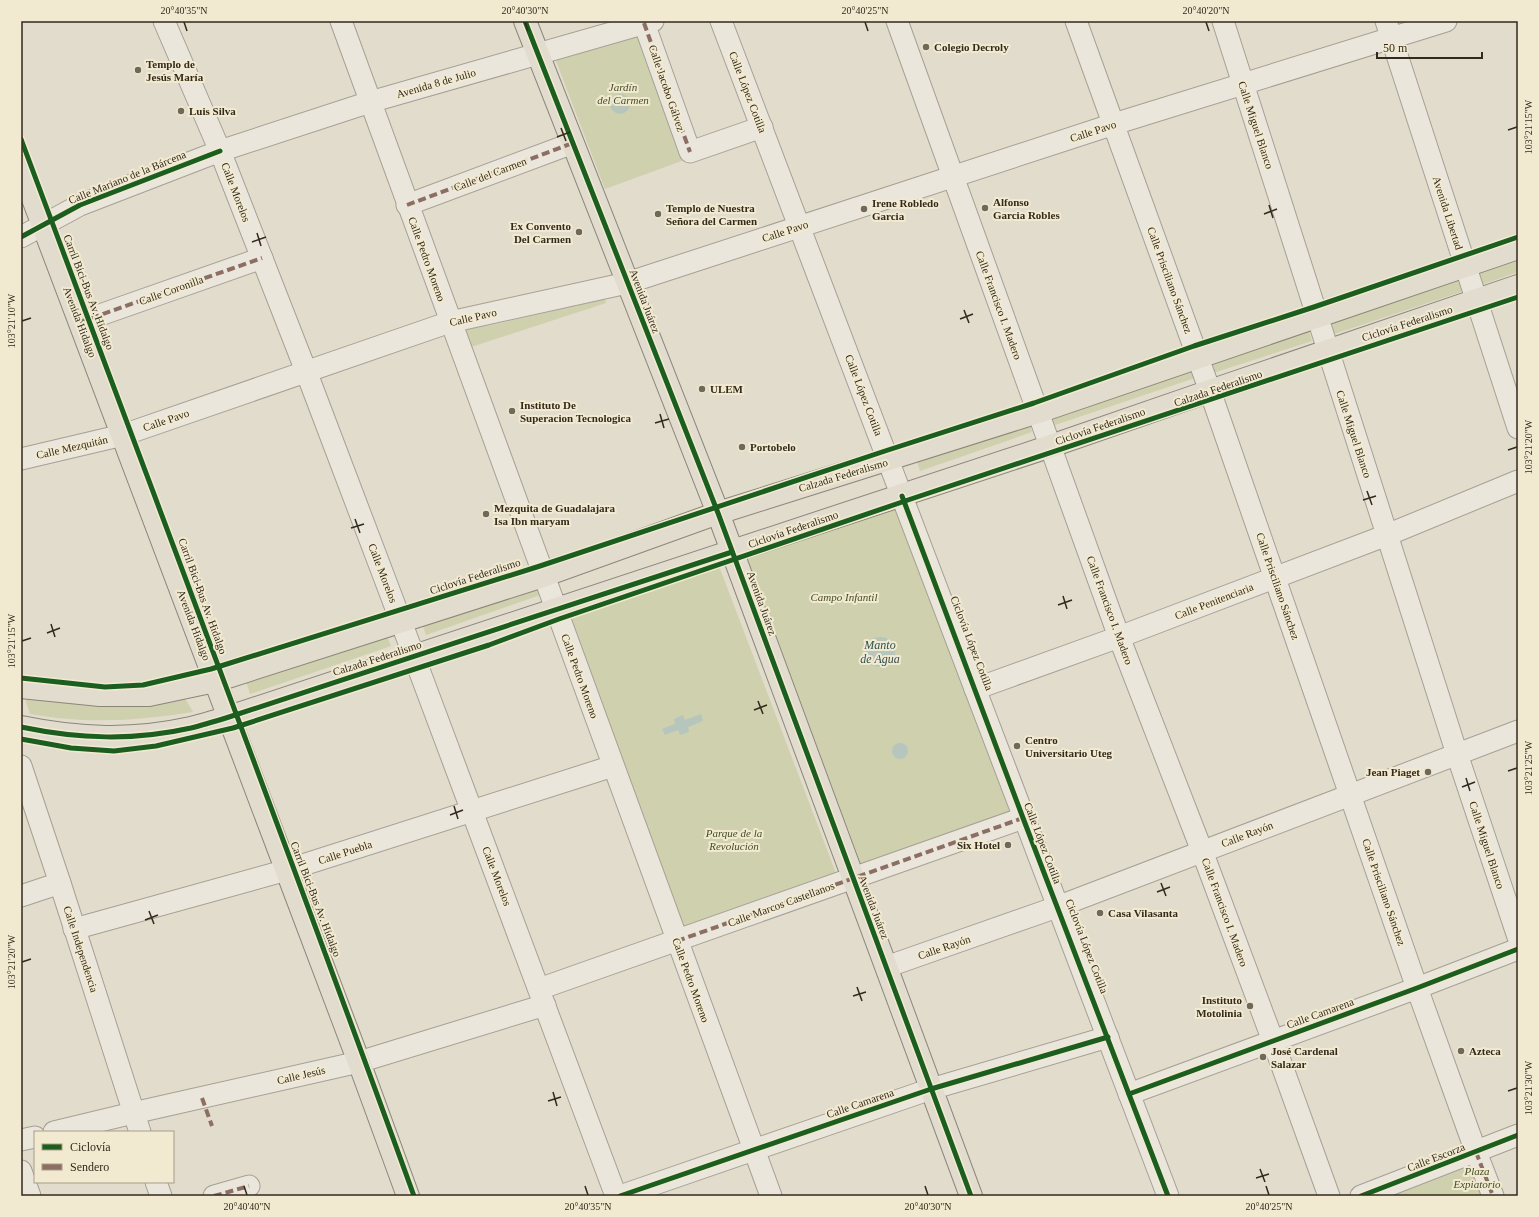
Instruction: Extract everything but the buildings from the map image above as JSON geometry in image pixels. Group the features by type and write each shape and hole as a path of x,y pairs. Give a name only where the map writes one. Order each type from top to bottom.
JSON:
{"main road":[{"name":"Avenida Juárez","path":"525,21 718,513 971,1196"},
{"name":"Avenida Hidalgo","path":"21,167 287,870 408,1196"},
{"name":"Calzada Federalismo","path":"21,687 100,695 149,695 215,681 401,620 543,576 718,513 1038,412 1317,318 1518,248"},
{"name":"Calzada Federalismo","path":"21,727 56,734 106,737 156,734 191,728 229,717 902,496 1518,286"}],"street":[{"name":"Calle Morelos","path":"164,21 220,151 306,371 401,620 616,1196"},
{"name":"Calle Pedro Moreno","path":"341,21 770,1196"},
{"name":"Calle López Cotilla","path":"721,21 1168,1196"},
{"name":"Calle Francisco I. Madero","path":"897,21 1119,637 1202,851 1329,1196"},
{"name":"Calle Prisciliano Sánchez","path":"1076,21 1210,390 1417,988 1476,1152 1494,1196"},
{"name":"Calle Miguel Blanco","path":"1223,21 1457,754 1518,937"},
{"name":"Calle Pavo","path":"123,435 450,322 627,283 1243,83 1389,30 1446,21"},
{"name":"Avenida 8 de Julio","path":"220,151 370,102 649,22"},
{"name":"Calle Jacobo Gálvez","path":"649,22 690,152 762,127"},
{"name":"Avenida Libertad","path":"1389,30 1518,428"},
{"name":"Calle del Carmen","path":"407,205 573,143"},
{"name":"Calle Mariano de la Bárcena","path":"21,237 80,205 220,151"},
{"name":"Calle Coronilla","path":"80,322 262,258"},
{"name":"Calle Mezquitán","path":"21,459 123,435"},
{"name":"Calle Penitenciaria","path":"975,689 1119,637 1275,578 1387,535 1518,481"},
{"name":"Calle Rayón","path":"886,967 1057,907 1518,731"},
{"name":"Calle Independencia","path":"21,766 136,1122"},
{"name":"Calle Puebla","path":"74,929 287,870 612,766"},
{"name":"Calle Marcos Castellanos","path":"542,997 677,941 1023,818"},
{"path":"21,896 60,883"},
{"name":"Calle Camarena","path":"1129,1094 1417,988 1518,949"},
{"name":"Calle Jesús","path":"62,1131 136,1122 359,1062 542,997"},
{"name":"Calle Camarena","path":"620,1196 931,1089 1108,1037"},
{"name":"Calle Escorza","path":"1361,1196 1518,1135"},
{"path":"21,1140 34,1137"},
{"path":"21,1172 30,1196"},
{"path":"156,1183 161,1196"},
{"path":"214,1196 249,1186"}],"green space":[{"name":"Jardín del Carmen","path":"653,23 698,155 605,189 553,53"},
{"path":"1518,254 1518,272 1478,286 1473,269"},
{"path":"1461,273 1467,290 1325,337 1320,321"},
{"path":"605,299 606,303 471,347 462,323 478,319 487,326"},
{"path":"1307,325 1312,341 1210,374 1205,359"},
{"path":"1192,362 1198,377 1049,427 1044,412"},
{"path":"1028,418 1032,432 920,471 915,455"},
{"name":"Campo Infantil","path":"894,501 1019,824 867,880 744,551"},
{"name":"Parque de la Revolución","path":"717,561 842,889 686,947 565,612"},
{"path":"535,581 540,595 426,635 421,620"},
{"path":"385,631 391,646 250,694 245,678"},
{"path":"24,695 184,697 193,712 151,718 112,720 51,717 30,714"},
{"name":"Plaza Expiatorio","path":"1487,1153 1503,1196 1379,1196"}],"water":[{"path":"620,94 627,97 630,104 627,111 620,114 613,111 610,104 613,97"},
{"name":"Manto de Agua","path":"880,637 886,638 894,646 894,658 886,666 880,667 874,666 866,658 865,652 866,646 874,638"},
{"path":"701,714 703,721 688,727 689,732 680,735 678,730 665,735 662,729 675,724 674,719 683,715 685,720"},
{"path":"900,743 907,748 908,751 903,758 900,759 893,754 892,751 897,744"}],"marked path":[{"path":"644,23 690,152"},
{"path":"407,205 573,143"},
{"path":"80,322 262,258"},
{"path":"677,941 1023,818"},
{"path":"202,1098 212,1126"},
{"path":"1476,1152 1493,1196"},
{"path":"214,1196 249,1186"}],"cycle path":[{"path":"525,21 718,513 971,1196"},
{"name":"Carril Bici-Bus Av. Hidalgo","path":"21,139 268,799 414,1196"},
{"path":"21,237 80,205 220,151"},
{"name":"Ciclovía Federalismo","path":"21,678 105,687 143,685 211,669 540,566 1034,403 1194,346 1314,307 1518,237"},
{"name":"Ciclovía Federalismo","path":"21,739 71,748 114,751 156,746 233,728 489,645 559,619 908,500 1518,297"},
{"name":"Ciclovía López Cotilla","path":"902,496 1023,818 1168,1196"},
{"path":"21,727 64,734 106,737 148,735 191,728 229,717 732,552"},
{"path":"1129,1094 1417,988 1518,949"},
{"path":"620,1196 931,1089 1108,1037"},
{"path":"1361,1196 1518,1135"}],"place":[{"name":"Colegio Decroly","path":"926,47"},
{"name":"Templo de Jesús María","path":"138,70"},
{"name":"Luis Silva","path":"181,111"},
{"name":"Alfonso Garcia Robles","path":"985,208"},
{"name":"Irene Robledo Garcia","path":"864,209"},
{"name":"Templo de Nuestra Señora del Carmen","path":"658,214"},
{"name":"Ex Convento Del Carmen","path":"579,232"},
{"name":"ULEM","path":"702,389"},
{"name":"Instituto De Superacion Tecnologica","path":"512,411"},
{"name":"Portobelo","path":"742,447"},
{"name":"Mezquita de Guadalajara Isa Ibn maryam","path":"486,514"},
{"name":"Centro Universitario Uteg","path":"1017,746"},
{"name":"Jean Piaget","path":"1428,772"},
{"name":"Six Hotel","path":"1008,845"},
{"name":"Casa Vilasanta","path":"1100,913"},
{"name":"Instituto Motolinia","path":"1250,1006"},
{"name":"Azteca","path":"1461,1051"},
{"name":"José Cardenal Salazar","path":"1263,1057"}]}
